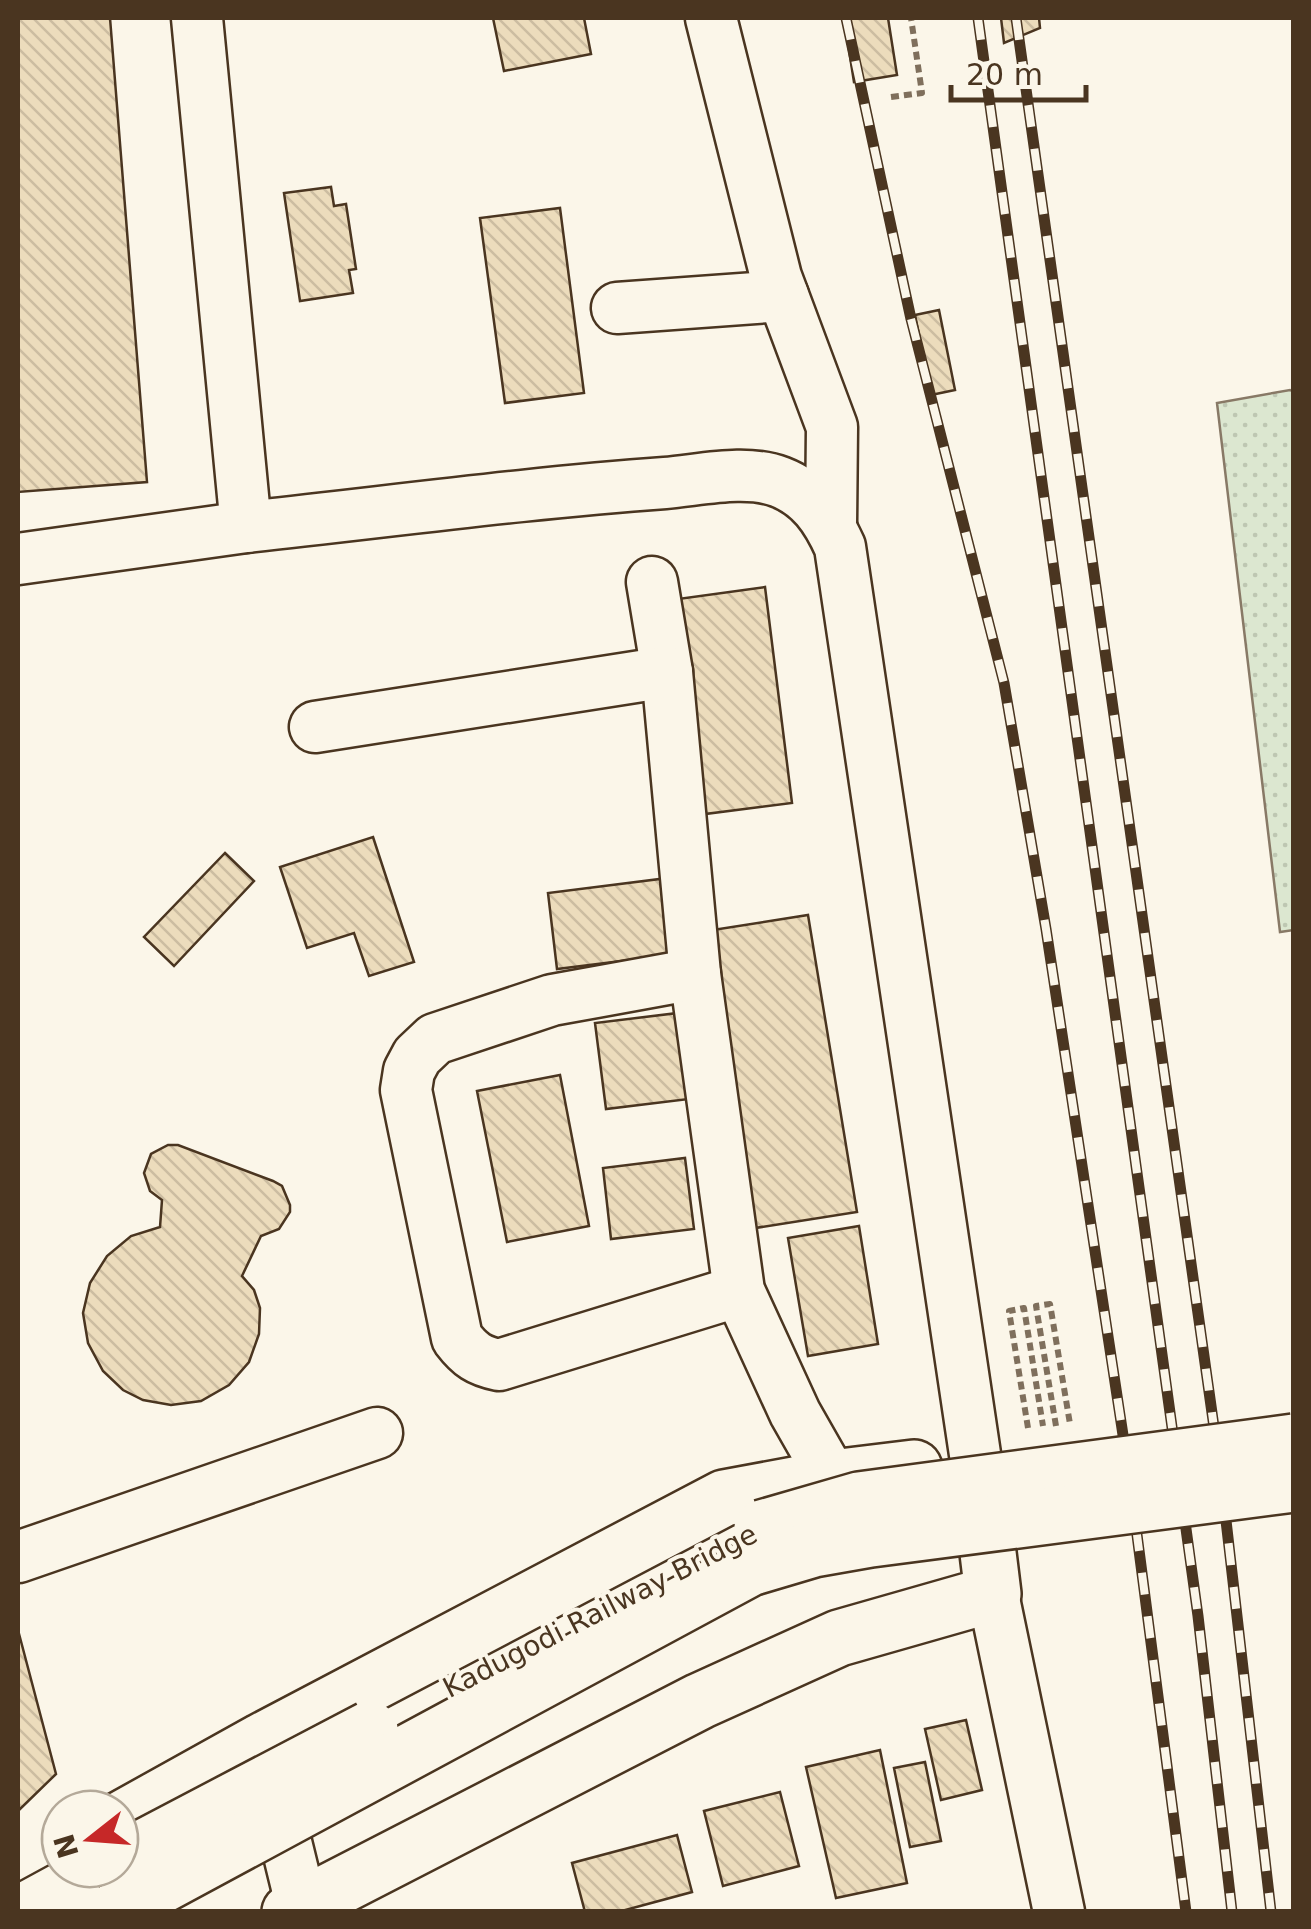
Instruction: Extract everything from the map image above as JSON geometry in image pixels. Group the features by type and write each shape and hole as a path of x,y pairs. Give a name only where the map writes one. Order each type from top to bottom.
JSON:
{"main road":[{"name":"Kadugodi Railway Bridge","path":"140,1849 734,1537 859,1500 1294,1442"},
{"path":"140,1809 724,1498 832,1478 976,1461 993,1594 839,1638 700,1701 298,1910"},
{"path":"112,1912 750,1568 814,1549 871,1539 1294,1484"},
{"path":"18,1877 40,1865"},
{"path":"23,1912 65,1889"}],"street":[{"path":"197,18 246,527"},
{"path":"711,18 783,296 832,427 830,526"},
{"path":"618,308 783,296"},
{"path":"18,558 246,527 753,476 777,480 817,506 840,547 976,1461"},
{"path":"652,582 668,672 695,974 739,1290 795,1412 832,1478"},
{"path":"315,728 668,672"},
{"path":"695,974 552,1000 435,1039 418,1056 406,1090 457,1338 481,1362 499,1364 739,1290"},
{"path":"18,1557 377,1433"},
{"path":"993,1594 1059,1912"},
{"path":"262,1741 298,1910"}],"path":[{"path":"891,97 922,93 911,18"},
{"path":"1059,1444 1036,1306 1050,1304 1072,1436"},
{"path":"1027,1418 1009,1311 1024,1308 1044,1429"}],"green space":[{"path":"1294,392 1294,930 1280,932 1217,403"}],"building":[{"path":"18,18 110,18 147,482 18,492"},
{"path":"493,18 584,18 591,54 504,71"},
{"path":"844,18 888,18 897,75 854,82"},
{"path":"1001,18 1039,18 1040,28 1004,43"},
{"path":"331,187 334,206 346,204 356,269 349,270 353,293 300,301 284,193"},
{"path":"560,208 584,393 505,403 480,218"},
{"path":"939,310 955,390 931,395 915,315"},
{"path":"765,587 792,803 705,814 678,599"},
{"path":"373,837 414,962 369,976 354,933 307,948 280,867"},
{"path":"225,853 254,881 174,966 144,937"},
{"path":"660,879 670,955 557,969 548,893"},
{"path":"808,915 857,1212 749,1229 700,932"},
{"path":"678,1013 689,1099 606,1109 595,1023"},
{"path":"560,1075 589,1226 507,1242 477,1091"},
{"path":"168,1145 178,1145 273,1181 282,1186 290,1205 279,1229 261,1236 242,1276 254,1290 260,1308 259,1334 249,1362 229,1385 201,1401 171,1405 143,1400 123,1390 103,1371 88,1343 83,1313 90,1283 107,1256 131,1236 160,1227 162,1200 150,1191 144,1173 151,1154"},
{"path":"685,1158 694,1229 611,1239 603,1168"},
{"path":"859,1226 878,1344 808,1356 788,1238"},
{"path":"18,1630 56,1774 18,1811"},
{"path":"966,1720 982,1790 941,1800 925,1729"},
{"path":"880,1750 907,1883 836,1898 806,1767"},
{"path":"925,1762 941,1841 910,1847 894,1768"},
{"path":"780,1792 799,1866 723,1886 704,1811"},
{"path":"677,1835 692,1892 618,1912 585,1912 572,1863"}],"railway":[{"path":"846,18 911,319 1004,683 1046,929 1130,1481 1186,1912"},
{"path":"978,18 1198,1616 1232,1912"},
{"path":"1016,18 1221,1477 1271,1912"}]}
